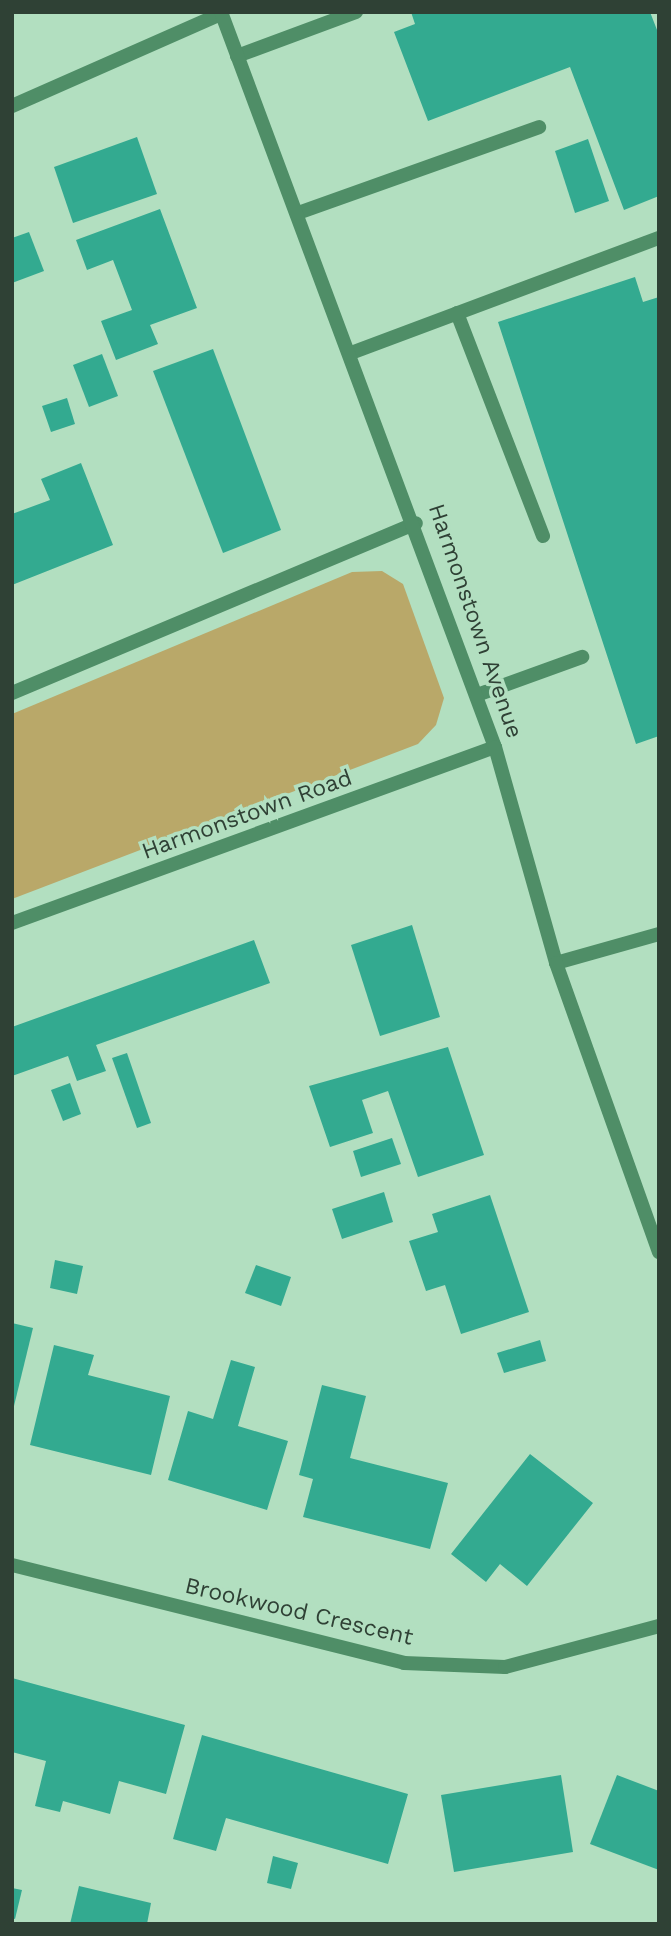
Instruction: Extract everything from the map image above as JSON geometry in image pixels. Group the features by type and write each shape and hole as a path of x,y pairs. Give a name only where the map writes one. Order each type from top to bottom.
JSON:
{"street":[{"path":"237,56 356,12"},
{"path":"12,106 221,13"},
{"name":"Harmonstown Avenue","path":"221,13 416,523 477,695 495,747 556,964 659,1252"},
{"path":"298,213 538,127"},
{"path":"351,353 659,238"},
{"path":"457,313 543,536"},
{"path":"12,693 416,523"},
{"path":"477,695 582,657"},
{"name":"Harmonstown Road","path":"12,923 495,747"},
{"path":"556,964 659,933"},
{"name":"Brookwood Crescent","path":"12,1565 404,1663 505,1667 659,1626"}],"shaded area":[{"path":"382,571 403,584 444,698 436,725 418,744 12,899 12,714 352,572"}],"building":[{"path":"411,12 650,12 659,35 659,196 624,210 570,67 428,121 394,32 415,24"},
{"path":"137,137 157,194 73,223 54,167"},
{"path":"588,139 609,201 575,213 555,151"},
{"path":"160,209 197,308 150,325 158,344 116,360 101,321 132,310 113,260 87,270 76,240"},
{"path":"29,232 44,271 12,283 12,238"},
{"path":"635,277 643,302 659,297 659,736 636,744 498,322"},
{"path":"213,349 281,530 223,553 153,371"},
{"path":"102,354 118,396 89,407 73,365"},
{"path":"67,398 75,424 51,432 42,406"},
{"path":"81,463 113,545 12,585 12,514 50,500 41,479"},
{"path":"412,925 440,1017 380,1036 351,945"},
{"path":"254,940 270,983 96,1045 106,1071 77,1081 68,1056 12,1076 12,1027"},
{"path":"448,1047 484,1155 418,1177 388,1091 362,1100 373,1133 330,1147 309,1086"},
{"path":"127,1053 151,1123 137,1128 112,1058"},
{"path":"70,1083 81,1114 63,1121 51,1090"},
{"path":"392,1138 401,1164 361,1177 353,1151"},
{"path":"384,1192 393,1222 342,1239 332,1209"},
{"path":"490,1195 529,1312 461,1334 445,1285 426,1291 409,1241 438,1232 432,1214"},
{"path":"55,1260 83,1266 77,1294 50,1288"},
{"path":"256,1265 291,1277 281,1306 245,1293"},
{"path":"12,1323 33,1328 13,1410 12,1410"},
{"path":"540,1340 546,1361 504,1373 497,1353"},
{"path":"54,1345 94,1355 88,1375 170,1396 151,1475 30,1445"},
{"path":"231,1360 255,1367 238,1426 288,1441 267,1510 168,1480 188,1411 213,1419"},
{"path":"322,1385 366,1396 350,1458 448,1483 430,1549 303,1517 313,1479 299,1475"},
{"path":"530,1454 593,1503 527,1586 500,1564 486,1582 451,1554"},
{"path":"12,1678 185,1725 166,1794 119,1781 110,1814 63,1801 60,1812 35,1806 46,1761 12,1752"},
{"path":"202,1735 408,1794 388,1864 226,1818 216,1851 173,1839"},
{"path":"561,1775 573,1852 454,1872 441,1795"},
{"path":"617,1775 659,1791 659,1870 590,1844"},
{"path":"273,1856 298,1863 291,1889 267,1883"},
{"path":"79,1886 151,1903 147,1924 70,1924"},
{"path":"12,1888 22,1890 15,1919 12,1918"}]}
